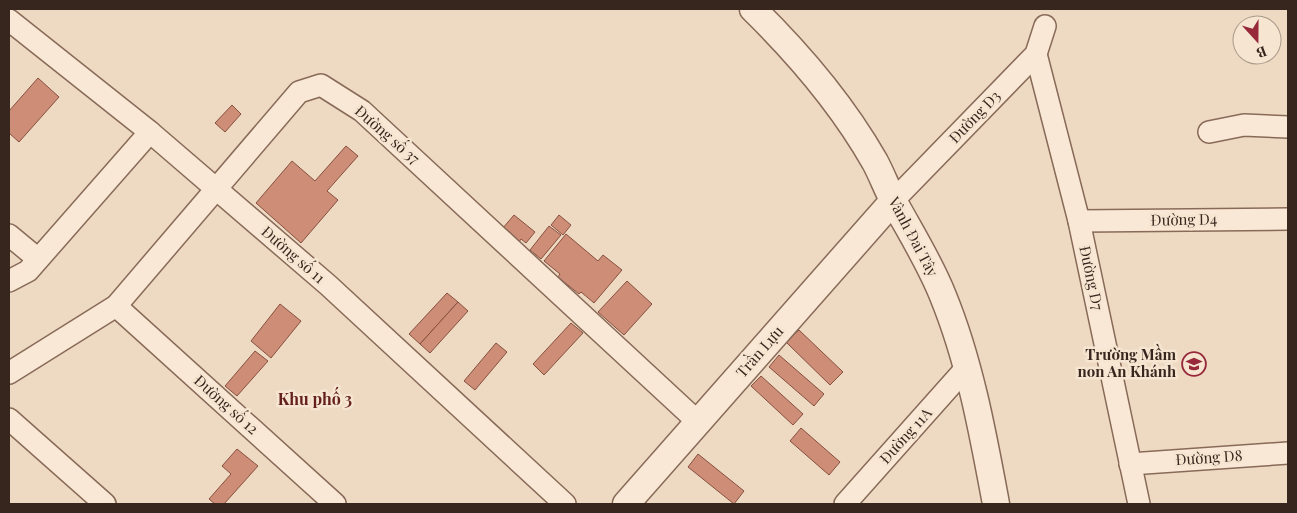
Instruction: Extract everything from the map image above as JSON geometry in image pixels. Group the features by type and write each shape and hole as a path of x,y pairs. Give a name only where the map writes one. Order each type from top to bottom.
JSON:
{"street":[{"name":"Vành Đai Tây","path":"752,9 814,72 838,105 875,162 893,201 926,258 940,289 967,367 996,504"},
{"name":"Đường số 11","path":"9,20 150,132 328,285 565,504"},
{"name":"Đường D3","path":"893,201 1036,54 1045,26"},
{"name":"Đường D7","path":"1036,54 1079,221 1139,504"},
{"name":"Đường số 37","path":"9,373 116,306 299,92 321,85 362,111 698,422"},
{"path":"1209,132 1244,125 1288,127"},
{"path":"9,280 28,270 150,132"},
{"name":"Trần Lựu","path":"626,504 893,201"},
{"name":"Đường D4","path":"1079,221 1288,219"},
{"path":"9,235 38,259"},
{"name":"Đường số 12","path":"116,306 335,504"},
{"name":"Đường 11A","path":"853,500 967,367"},
{"path":"9,420 104,504"},
{"name":"Đường D8","path":"1130,464 1288,453"}],"building":[{"path":"38,78 59,97 19,142 9,133 9,111"},
{"path":"232,105 241,114 225,132 215,123"},
{"path":"346,146 358,156 327,191 338,200 301,243 256,203 292,161 315,181"},
{"path":"514,215 535,232 526,243 521,239 519,242 502,229"},
{"path":"559,215 571,225 563,235 551,225"},
{"path":"549,226 561,235 541,259 530,250"},
{"path":"566,234 598,261 603,255 622,270 594,303 558,277 560,274 544,261"},
{"path":"627,281 652,304 624,335 598,312"},
{"path":"447,293 458,302 420,344 409,334"},
{"path":"458,302 468,311 430,353 420,344"},
{"path":"280,304 301,321 271,358 251,341"},
{"path":"571,323 583,333 544,375 533,364"},
{"path":"799,330 843,372 830,385 786,342"},
{"path":"496,343 507,352 475,390 464,381"},
{"path":"255,351 268,361 237,396 225,386"},
{"path":"779,355 824,394 814,406 769,367"},
{"path":"761,376 803,414 793,425 751,386"},
{"path":"801,428 840,462 829,475 790,441"},
{"path":"237,449 258,466 224,504 215,504 209,499 231,474 222,466"},
{"path":"698,454 744,491 734,504 688,467"}],"place":[{"name":"Trường Mầm non An Khánh","path":"1194,364"}],"district":[{"name":"Khu phố 3","path":"315,399"}]}
